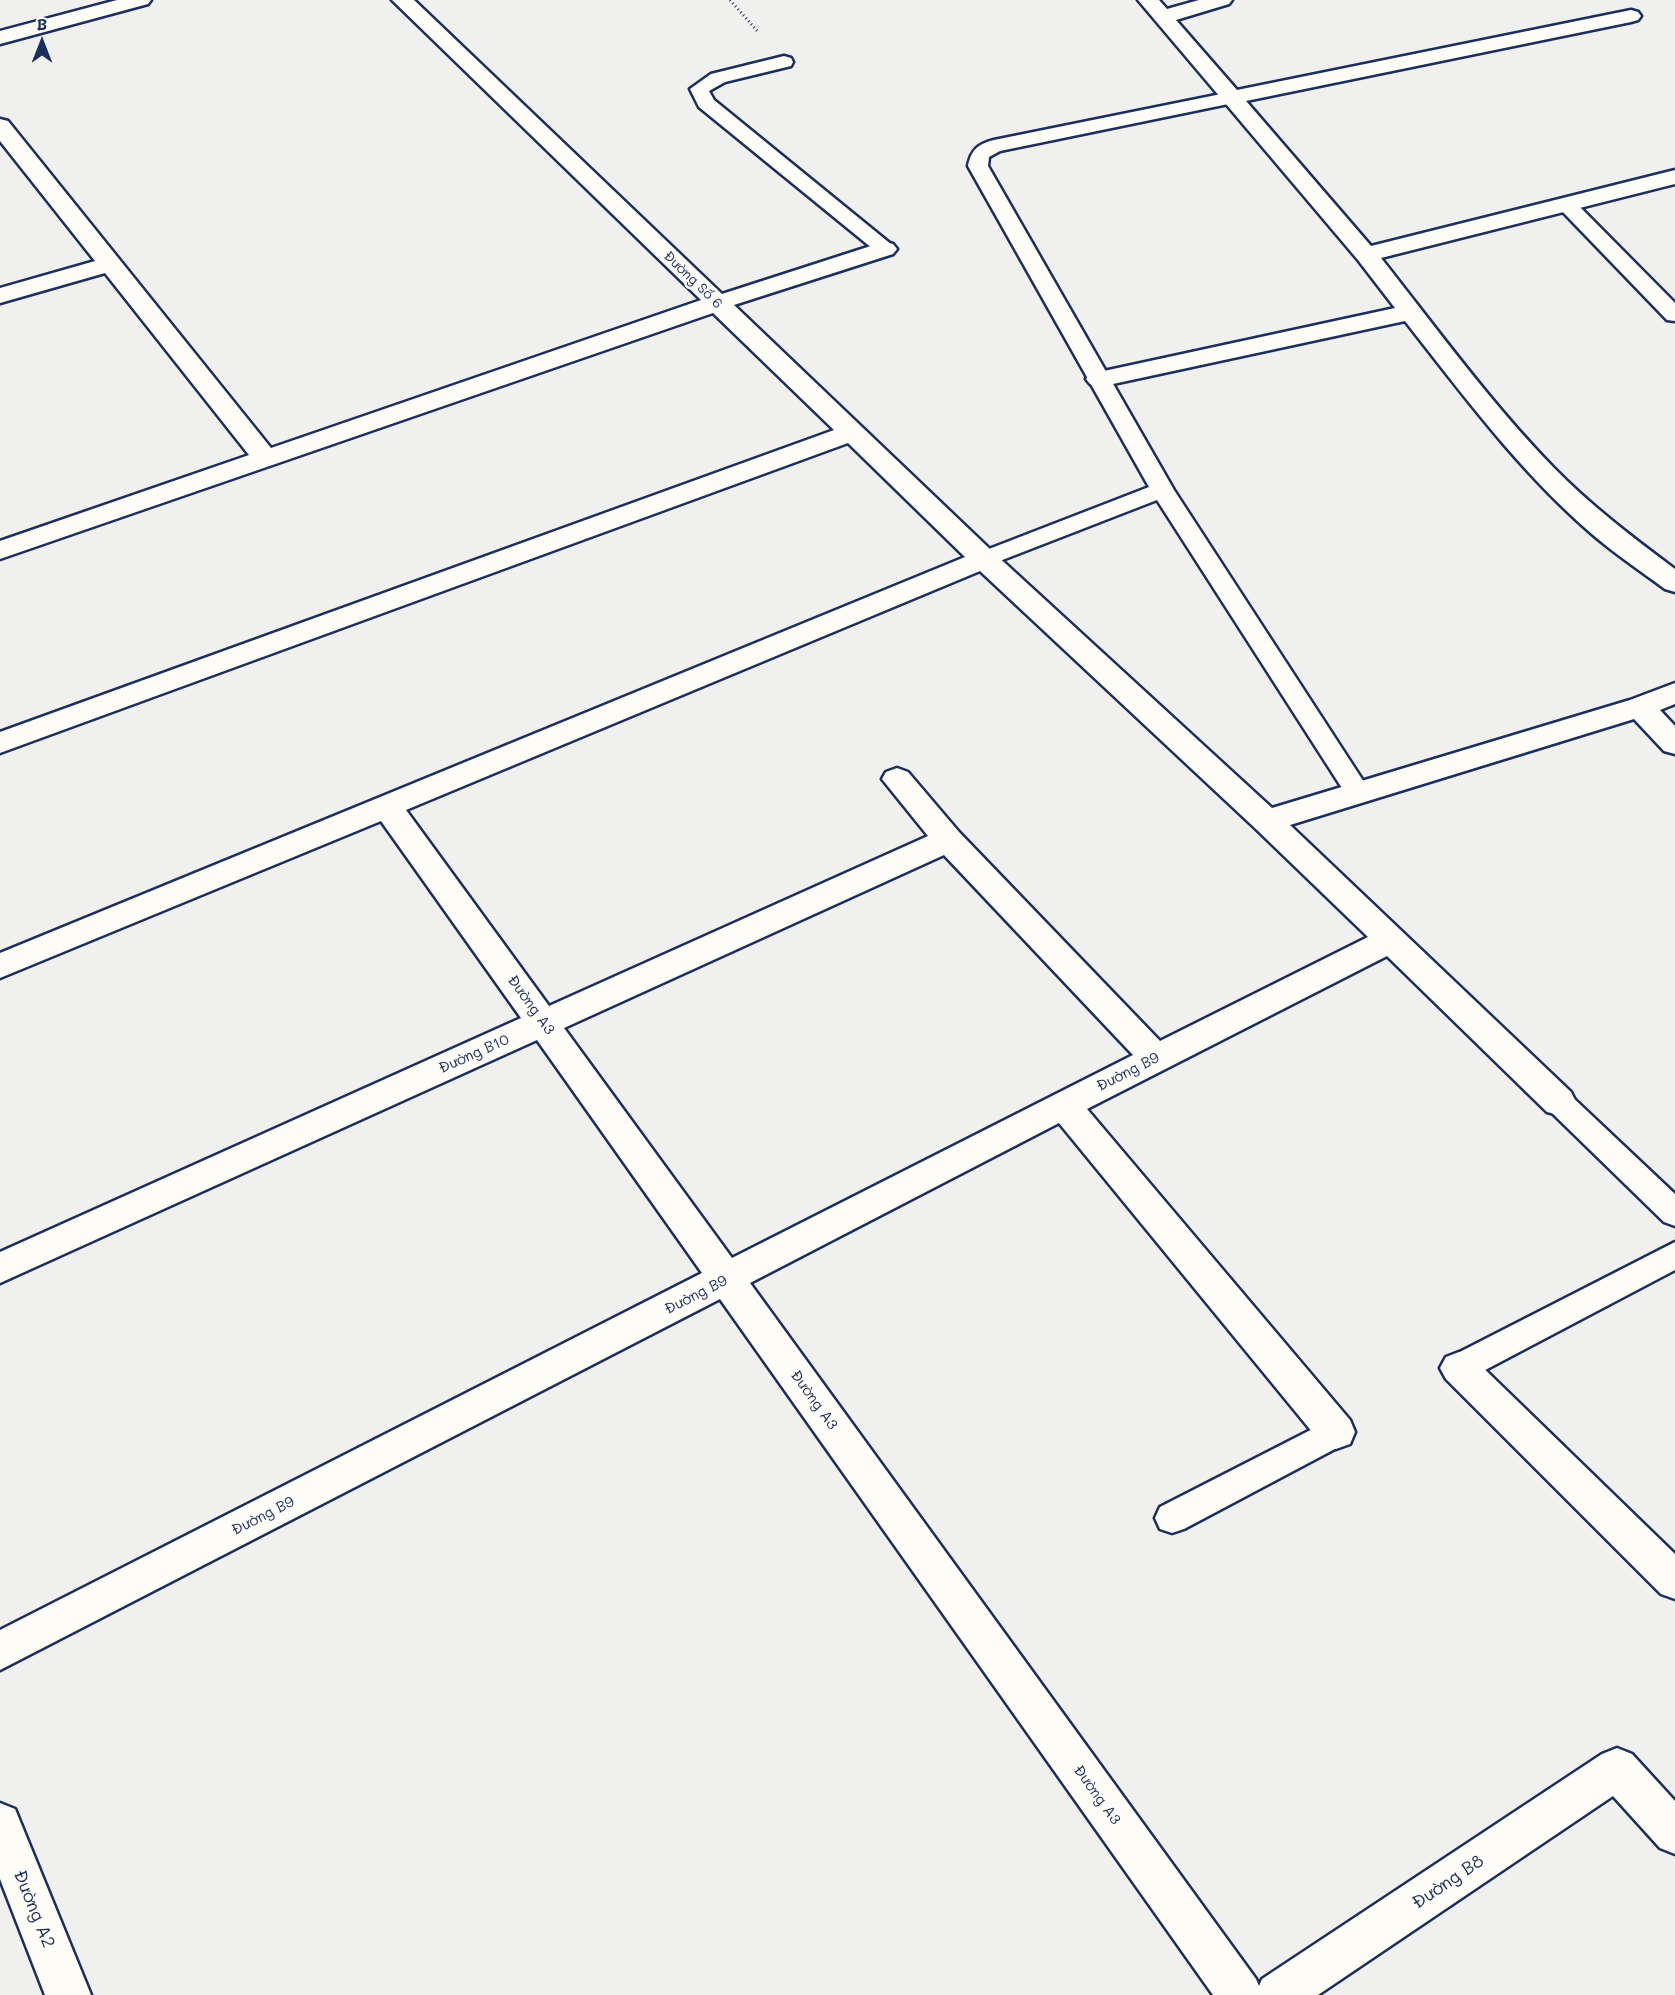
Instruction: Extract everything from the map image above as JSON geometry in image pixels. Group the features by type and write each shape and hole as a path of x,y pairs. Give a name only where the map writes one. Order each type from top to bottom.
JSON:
{"street":[{"path":"0,38 141,0"},
{"name":"Đường Số 6","path":"402,0 984,559 1392,939 1559,1102"},
{"path":"1155,8 1222,0"},
{"path":"1155,8 1366,255 1495,419 1544,473 1602,528 1675,583"},
{"path":"1231,98 1631,16"},
{"path":"0,126 12,158 110,264 265,458"},
{"path":"1366,255 1675,177"},
{"path":"0,550 717,303 885,249"},
{"path":"0,296 110,264"},
{"path":"1099,379 1410,312"},
{"path":"0,743 852,432"},
{"path":"0,966 984,559"},
{"path":"1267,821 1640,707 1675,693"},
{"path":"1640,707 1675,744"},
{"path":"897,779 948,840 1156,1058"},
{"name":"Đường A3","path":"387,806 1240,1995"},
{"name":"Đường B10","path":"0,1268 948,840"},
{"name":"Đường B9","path":"0,1651 1392,939"},
{"path":"1064,1105 1336,1432"},
{"path":"1459,1368 1675,1581"},
{"name":"Đường B8","path":"1278,1995 1617,1769 1675,1833"},
{"name":"Đường A2","path":"0,1824 68,1995"}],"lane":[{"path":"784,62 718,78 699,89 706,103 885,249"},
{"path":"1231,98 994,146 980,154 978,166 1162,490 1358,793"},
{"path":"1567,205 1675,315"},
{"path":"984,559 1162,490"},
{"path":"1559,1102 1675,1213"},
{"path":"1459,1368 1675,1255"},
{"path":"1172,1518 1336,1432"}]}
